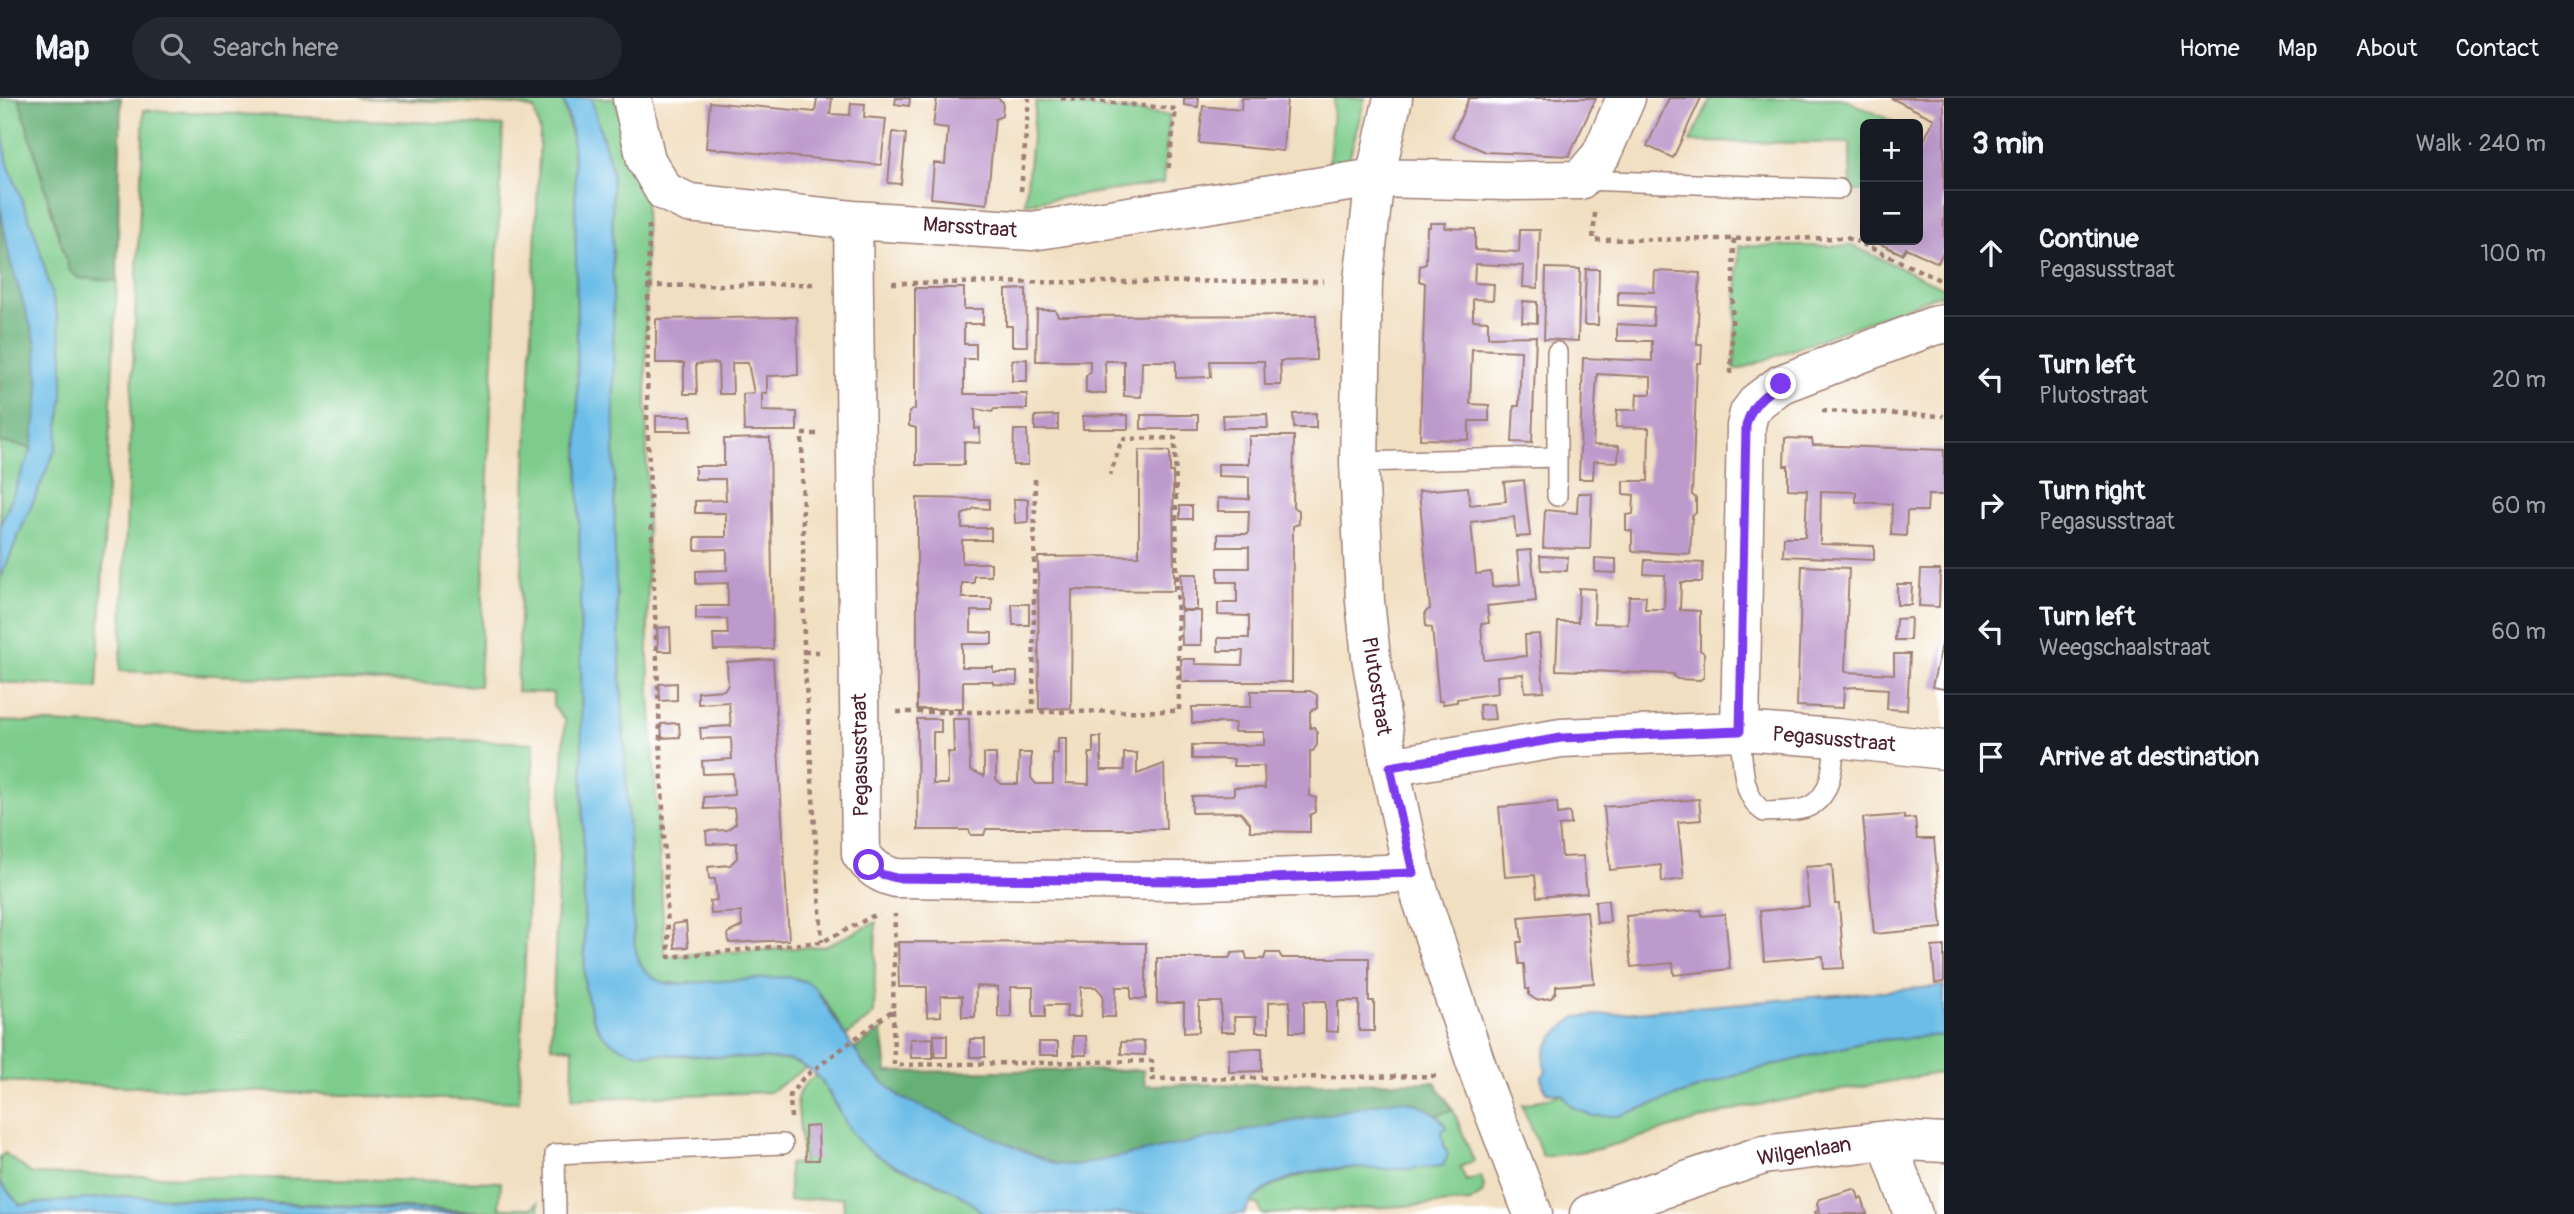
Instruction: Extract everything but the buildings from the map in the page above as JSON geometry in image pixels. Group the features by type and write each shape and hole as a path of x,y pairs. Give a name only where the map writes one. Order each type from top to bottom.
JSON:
{"street":[{"path":"632,98 646,160 664,191"},
{"name":"Plutostraat","path":"1393,98 1375,178 1363,281 1359,462 1365,601 1371,657 1390,767 1413,873 1479,1076 1533,1214"},
{"path":"1375,178 1580,180 1601,155 1626,98"},
{"name":"Marsstraat","path":"664,191 690,203 853,220 1032,231 1375,178"},
{"name":"Pegasusstraat","path":"853,220 861,854 869,865 881,874 895,892 1413,873"},
{"path":"1740,731 1746,426 1749,413 1758,401 1781,384 1944,324"},
{"name":"Pegasusstraat","path":"1390,767 1561,738 1740,731 1944,750"},
{"path":"1887,1140 1913,1214"},
{"name":"Wilgenlaan","path":"1589,1214 1763,1155 1887,1140 1944,1143"}],"lane":[{"path":"1580,180 1839,189"},
{"path":"1556,496 1557,352"},
{"path":"1359,462 1557,457"},
{"path":"1740,731 1748,794 1755,806 1764,812 1808,807 1820,798 1828,788 1836,738"},
{"path":"556,1214 555,1154 783,1144"}],"path":[{"path":"1017,230 1028,98"},
{"path":"1061,98 1176,109 1164,211"},
{"path":"1580,180 1596,206 1593,240 1847,238 1944,282"},
{"path":"664,191 649,207 647,415 669,957 822,942 895,892"},
{"path":"1858,242 1860,238"},
{"path":"1734,239 1731,377 1758,401 1812,410 1944,416"},
{"path":"648,286 1336,281"},
{"path":"822,942 804,652 802,434 856,434"},
{"path":"859,713 1179,711 1175,438 1122,439 1110,475"},
{"path":"1033,712 1035,478"},
{"path":"895,892 894,1065 1152,1061 1152,1079 1479,1076"},
{"path":"783,1144 792,1137 790,1095 803,1078 893,1010"}],"green space":[{"path":"0,98 19,98 58,235 78,278 117,281 97,688 0,682 0,579 56,448 57,315 37,239 8,164 0,119"},
{"path":"19,98 121,98 117,281 78,278 69,270"},
{"path":"361,98 563,99 572,139 575,178 585,988 591,1013 600,1031 624,1049 638,1053 790,1060 807,1067 770,1092 572,1099 573,1048 551,1046 565,720 553,706 553,693 517,692 540,132 534,109 517,105"},
{"path":"591,98 614,98 645,191 648,656 665,956 826,946 876,922 874,1014 846,1036 823,999 799,979 788,977 719,983 664,983 647,975 635,954 615,563 612,170"},
{"path":"1334,98 1365,98 1349,159 1329,162"},
{"path":"1711,98 1842,98 1887,119 1860,119 1860,191 1851,191 1850,143 1690,142"},
{"path":"1036,101 1170,115 1163,183 1025,203"},
{"path":"144,110 503,126 479,686 120,671"},
{"path":"0,206 10,260 36,343 39,392 32,448 0,442"},
{"path":"1739,246 1853,246 1944,288 1944,293 1741,369 1734,369"},
{"path":"0,442 32,448 0,526"},
{"path":"0,721 534,743 519,1102 0,1081"},
{"path":"882,1030 887,1072 1143,1070 1145,1085 1435,1082 1453,1110 1435,1115 1418,1104 1396,1100 1065,1167 1005,1145 901,1098 865,1066 854,1049"},
{"path":"1944,1035 1944,1072 1741,1108 1599,1149 1543,1157 1522,1105 1562,1094 1572,1107 1619,1116 1743,1073 1869,1041"},
{"path":"817,1075 847,1124 866,1147 895,1165 956,1193 983,1214 844,1214 843,1197 789,1201 789,1164 803,1163 797,1097 806,1082"},
{"path":"1453,1110 1474,1161 1460,1167 1466,1181 1481,1176 1484,1186 1482,1194 1470,1202 1270,1214 1261,1214 1259,1205 1248,1203 1271,1186 1308,1173 1347,1168 1443,1166 1447,1152 1437,1114"},
{"path":"5,1153 32,1174 501,1182 499,1208 532,1208 538,1202 539,1214 123,1196 19,1205 0,1182 0,1157"}],"water":[{"path":"562,98 591,98 612,170 615,563 634,936 639,961 647,973 670,984 788,977 807,982 815,988 865,1066 901,1098 1055,1164 1079,1165 1396,1100 1426,1108 1443,1122 1446,1128 1442,1130 1444,1147 1448,1155 1443,1166 1350,1168 1305,1173 1262,1192 1251,1202 1244,1214 983,1214 956,1192 895,1165 866,1148 847,1126 826,1087 805,1066 790,1060 638,1053 614,1044 600,1031 591,1013 585,988 575,178 570,127"},
{"path":"0,119 8,164 37,239 57,315 63,354 63,397 56,448 0,579 0,526 32,448 39,392 36,343 10,260 0,206"},
{"path":"1944,986 1944,1035 1869,1041 1743,1073 1619,1116 1592,1116 1572,1107 1562,1094 1546,1092 1541,1078 1546,1071 1544,1055 1551,1040 1576,1017"},
{"path":"0,1182 20,1205 123,1196 503,1214 0,1214"}],"route":[{"path":"869,865 881,874 896,878 1179,881 1413,873 1390,767 1561,738 1740,731 1746,426 1749,413 1758,401 1781,384"}]}
